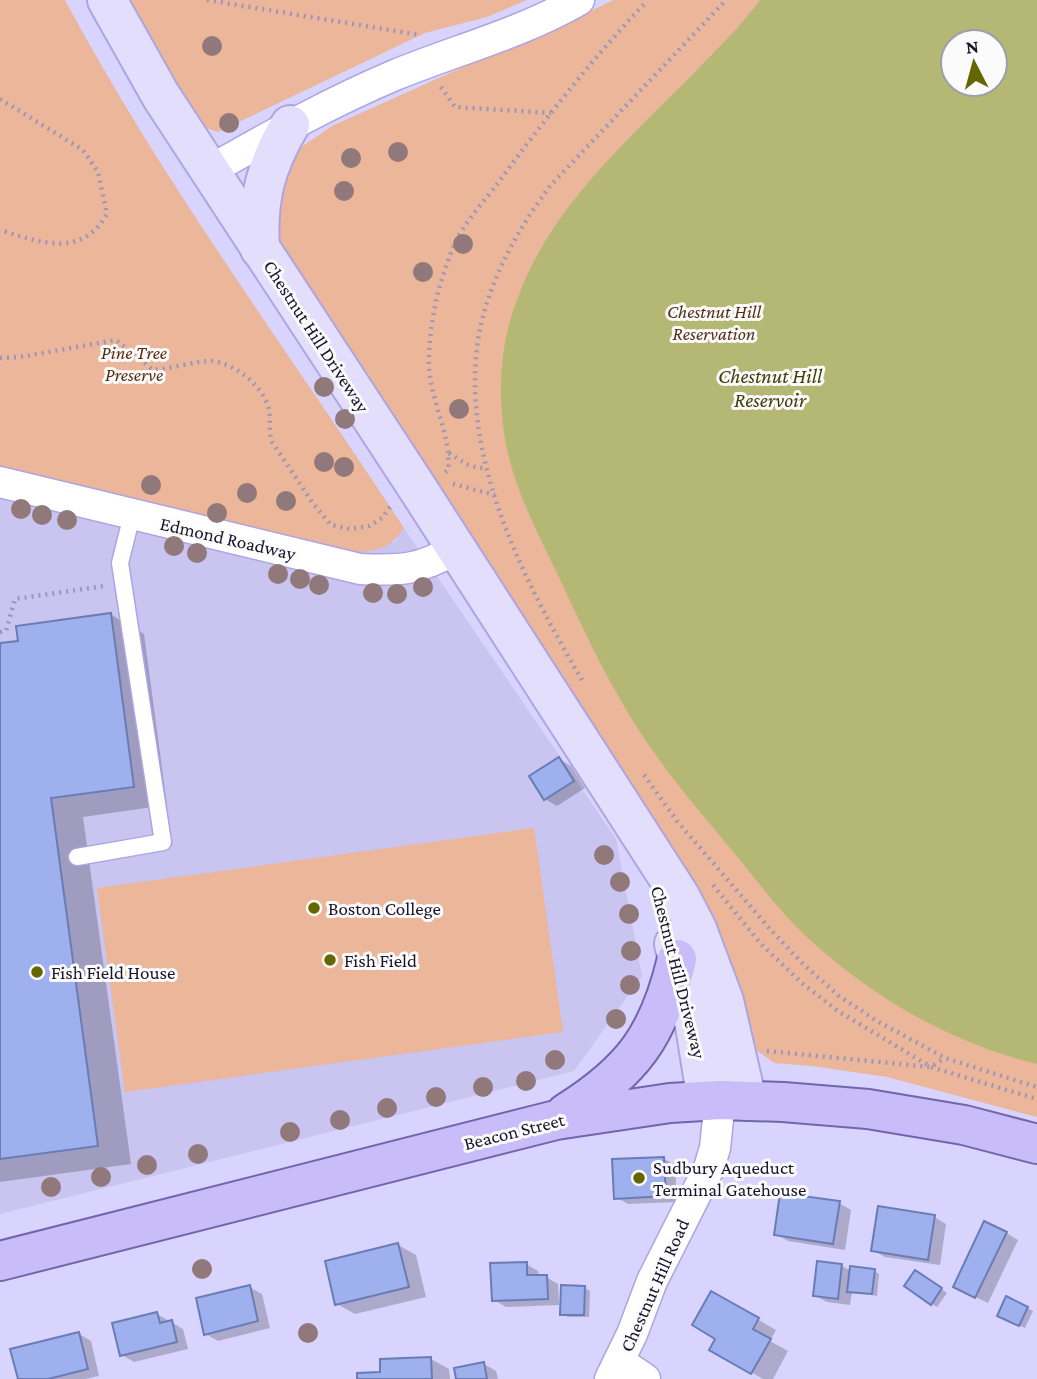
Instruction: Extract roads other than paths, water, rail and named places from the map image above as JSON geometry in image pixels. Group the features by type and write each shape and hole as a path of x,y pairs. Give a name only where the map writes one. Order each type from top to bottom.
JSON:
{"main road":[{"name":"Chestnut Hill Driveway","path":"107,0 161,96 680,896 712,963 724,1001 725,1101"},
{"path":"260,249 263,183 275,152 290,125"},
{"name":"Chestnut Hill Driveway","path":"648,844 699,1045 725,1101"},
{"path":"556,1120 605,1086 625,1068 641,1048 665,1005 677,959"},
{"name":"Beacon Street","path":"0,1261 556,1120 625,1108 725,1101 793,1103 894,1113 964,1125 1037,1144"}],"street":[{"path":"209,171 290,125 396,75 545,18 579,0"},
{"name":"Edmond Roadway","path":"0,482 360,569 416,568 456,549"},
{"name":"Chestnut Hill Road","path":"645,1379 615,1371 632,1335 652,1280 709,1168 725,1101"}],"lane":[{"path":"77,857 163,842 120,563 132,515"}],"water":[{"name":"Chestnut Hill Reservoir","path":"760,0 1037,0 1037,1064 974,1044 886,999 833,960 779,908 672,778 624,707 537,533 510,462 502,408 502,361 512,315 532,266 549,235 593,177 737,28"}],"place":[{"name":"Boston College","path":"314,908"},
{"name":"Fish Field","path":"330,960"},
{"name":"Fish Field House","path":"37,972"},
{"name":"Sudbury Aqueduct Terminal Gatehouse","path":"639,1178"}],"park label":[{"name":"Chestnut Hill Reservation","path":"714,322"},
{"name":"Pine Tree Preserve","path":"134,363"}]}
